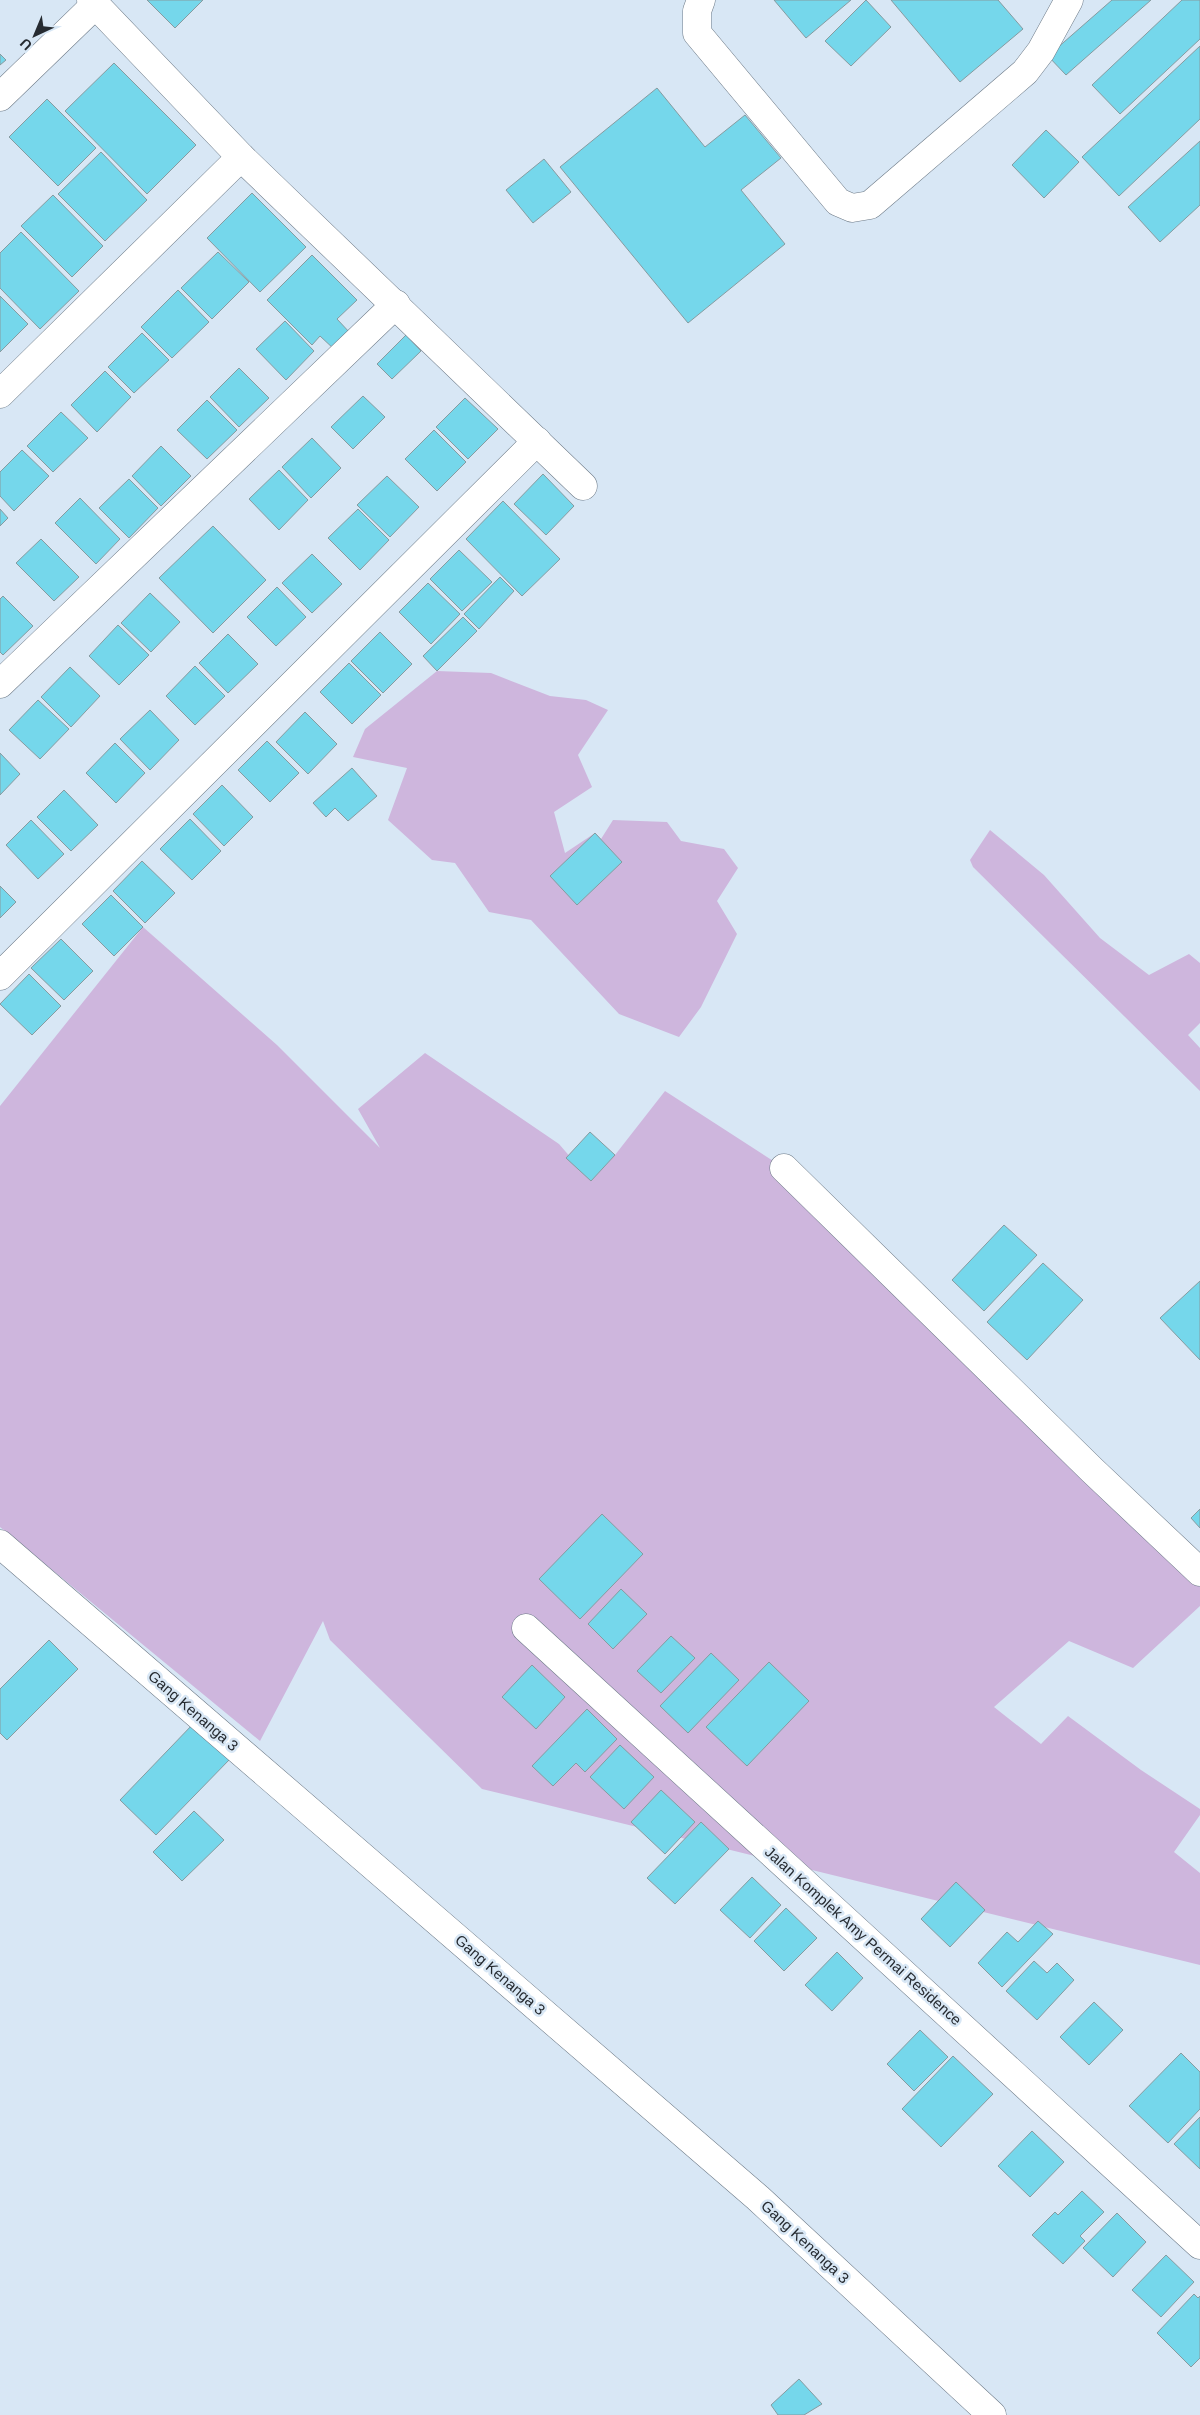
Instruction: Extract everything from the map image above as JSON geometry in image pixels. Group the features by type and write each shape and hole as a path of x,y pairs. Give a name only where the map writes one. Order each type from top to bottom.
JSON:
{"street":[{"path":"701,0 697,11 697,33 838,202 852,208 870,205 1025,72 1041,51 1068,0"},
{"path":"0,97 93,2 241,157 396,304 583,486"},
{"path":"0,394 241,157"},
{"path":"0,684 396,304"},
{"path":"0,976 537,441"},
{"path":"784,1168 1085,1463 1200,1572"},
{"name":"Gang Kenanga 3","path":"0,1544 758,2198 992,2415"},
{"name":"Jalan Komplek Amy Permai Residence","path":"526,1628 1200,2245"}],"shaded area":[{"path":"437,671 491,673 550,696 586,700 608,710 578,755 592,787 554,812 565,853 595,833 601,839 613,820 667,822 681,841 724,849 738,868 717,901 737,934 701,1007 679,1037 619,1014 531,920 489,912 455,863 432,860 388,820 407,768 353,757 365,729"},
{"path":"990,830 1044,875 1100,938 1149,975 1189,954 1200,963 1200,1023 1188,1035 1200,1048 1200,1091 973,867 970,860"},
{"path":"143,927 277,1045 380,1148 358,1109 425,1053 559,1144 591,1181 615,1155 665,1091 784,1168 1200,1587 1200,1606 1133,1668 1069,1641 994,1707 1041,1744 1068,1716 1141,1770 1200,1809 1200,1815 1174,1852 1200,1873 1200,1965 482,1789 330,1640 323,1621 260,1741 0,1527 0,1106"}],"building":[{"path":"147,0 203,0 175,28"},
{"path":"774,0 851,0 806,38"},
{"path":"866,0 891,27 851,66 825,41"},
{"path":"891,0 998,0 1023,29 960,82"},
{"path":"1112,0 1151,0 1066,75 1048,56"},
{"path":"1182,0 1200,0 1200,39 1120,114 1092,85"},
{"path":"1200,46 1200,119 1119,196 1082,157"},
{"path":"0,54 6,60 0,65"},
{"path":"114,63 196,145 147,194 65,111"},
{"path":"657,88 705,147 745,115 781,158 741,190 785,244 688,323 560,167"},
{"path":"47,99 96,148 58,186 9,137"},
{"path":"1046,130 1079,162 1044,198 1012,165"},
{"path":"1200,141 1200,205 1160,242 1128,207"},
{"path":"101,152 147,200 105,241 58,194"},
{"path":"544,159 571,192 533,223 506,190"},
{"path":"252,193 306,247 260,292 207,238"},
{"path":"53,195 103,246 72,277 21,226"},
{"path":"21,232 79,291 40,329 0,288 0,253"},
{"path":"218,252 249,282 212,319 181,288"},
{"path":"312,255 357,300 337,319 351,334 335,350 320,336 312,345 267,300"},
{"path":"178,290 209,322 172,358 141,327"},
{"path":"0,296 28,324 0,352"},
{"path":"285,321 314,351 286,380 256,349"},
{"path":"142,333 169,360 134,393 108,367"},
{"path":"406,335 421,351 392,379 377,364"},
{"path":"239,368 269,398 239,427 210,397"},
{"path":"105,371 131,397 97,432 71,405"},
{"path":"363,396 385,417 353,449 331,427"},
{"path":"465,398 498,429 468,459 436,427"},
{"path":"207,400 237,430 207,459 177,430"},
{"path":"61,412 88,438 53,472 27,446"},
{"path":"434,430 466,462 437,491 405,459"},
{"path":"312,438 341,468 311,498 282,467"},
{"path":"161,446 191,476 161,506 132,476"},
{"path":"22,450 49,476 14,511 0,496 0,472"},
{"path":"279,470 308,500 279,530 249,499"},
{"path":"543,474 574,506 546,535 514,504"},
{"path":"387,476 419,507 390,537 357,505"},
{"path":"129,479 158,508 129,538 99,508"},
{"path":"80,498 120,539 96,564 55,523"},
{"path":"503,501 560,559 522,596 466,539"},
{"path":"0,509 8,518 0,526"},
{"path":"358,509 389,540 360,570 328,538"},
{"path":"213,526 266,580 213,633 159,578"},
{"path":"41,539 79,577 54,601 16,563"},
{"path":"459,550 492,582 462,611 430,579"},
{"path":"312,554 342,584 312,613 282,583"},
{"path":"500,577 514,591 479,629 464,614"},
{"path":"428,583 460,614 431,644 399,612"},
{"path":"277,587 306,617 276,646 247,617"},
{"path":"150,593 180,622 151,652 121,623"},
{"path":"3,596 33,626 3,655 0,652 0,599"},
{"path":"463,617 477,631 437,671 423,656"},
{"path":"118,625 149,655 119,685 89,656"},
{"path":"380,632 412,664 383,693 351,661"},
{"path":"228,634 258,664 228,693 199,663"},
{"path":"349,663 381,695 352,724 320,692"},
{"path":"195,666 225,696 195,725 166,696"},
{"path":"70,667 100,696 71,727 41,697"},
{"path":"38,700 69,729 40,759 9,730"},
{"path":"150,710 179,740 150,770 120,739"},
{"path":"305,712 337,744 308,774 276,742"},
{"path":"267,741 299,773 270,802 238,770"},
{"path":"115,743 145,773 116,803 86,773"},
{"path":"0,753 20,774 0,795"},
{"path":"352,768 377,796 348,821 335,808 326,817 313,803"},
{"path":"222,785 253,817 224,846 193,814"},
{"path":"64,790 98,825 71,851 37,817"},
{"path":"190,819 221,851 192,880 160,849"},
{"path":"31,820 64,854 38,879 6,845"},
{"path":"595,833 622,862 577,905 550,876"},
{"path":"142,861 175,893 145,923 113,891"},
{"path":"0,886 16,902 0,918"},
{"path":"111,895 143,927 114,956 82,924"},
{"path":"61,939 93,971 64,1000 31,968"},
{"path":"29,974 61,1006 32,1035 0,1004"},
{"path":"590,1132 615,1155 591,1181 566,1158"},
{"path":"1004,1225 1037,1255 984,1311 952,1280"},
{"path":"1043,1263 1083,1300 1027,1360 987,1322"},
{"path":"1200,1281 1200,1360 1160,1318"},
{"path":"1200,1509 1200,1528 1191,1518"},
{"path":"602,1514 643,1554 580,1619 539,1579"},
{"path":"621,1589 647,1614 613,1649 588,1624"},
{"path":"671,1636 695,1658 661,1693 637,1671"},
{"path":"49,1640 78,1669 7,1740 0,1733 0,1689"},
{"path":"711,1653 739,1680 688,1733 660,1706"},
{"path":"769,1662 809,1701 747,1766 706,1727"},
{"path":"532,1665 565,1697 536,1729 502,1697"},
{"path":"587,1709 617,1739 585,1772 576,1763 553,1786 532,1766"},
{"path":"194,1723 230,1759 156,1835 120,1800"},
{"path":"620,1745 654,1777 624,1809 590,1777"},
{"path":"661,1790 695,1822 665,1854 631,1822"},
{"path":"194,1811 224,1840 182,1881 153,1852"},
{"path":"701,1822 729,1849 675,1904 647,1878"},
{"path":"752,1877 781,1905 750,1938 720,1910"},
{"path":"956,1882 985,1910 950,1947 921,1919"},
{"path":"786,1908 817,1938 784,1971 754,1941"},
{"path":"1038,1921 1053,1934 1002,1987 978,1963 1007,1932 1018,1942"},
{"path":"837,1952 863,1978 832,2011 805,1985"},
{"path":"1034,1961 1047,1973 1057,1963 1074,1980 1037,2020 1006,1991"},
{"path":"1094,2002 1123,2030 1089,2065 1060,2037"},
{"path":"920,2030 948,2057 914,2091 887,2064"},
{"path":"1181,2053 1200,2072 1200,2109 1168,2143 1129,2106"},
{"path":"953,2056 993,2094 941,2147 902,2109"},
{"path":"1200,2117 1200,2169 1174,2144"},
{"path":"1032,2131 1064,2162 1030,2197 998,2166"},
{"path":"1082,2191 1104,2212 1080,2236 1085,2241 1063,2264 1032,2235 1055,2212 1058,2215"},
{"path":"1117,2213 1146,2242 1113,2277 1083,2248"},
{"path":"1166,2255 1194,2282 1161,2317 1132,2290"},
{"path":"1194,2294 1198,2298 1200,2296 1200,2358 1191,2367 1157,2333"},
{"path":"799,2379 822,2404 804,2415 778,2415 771,2405"}]}
